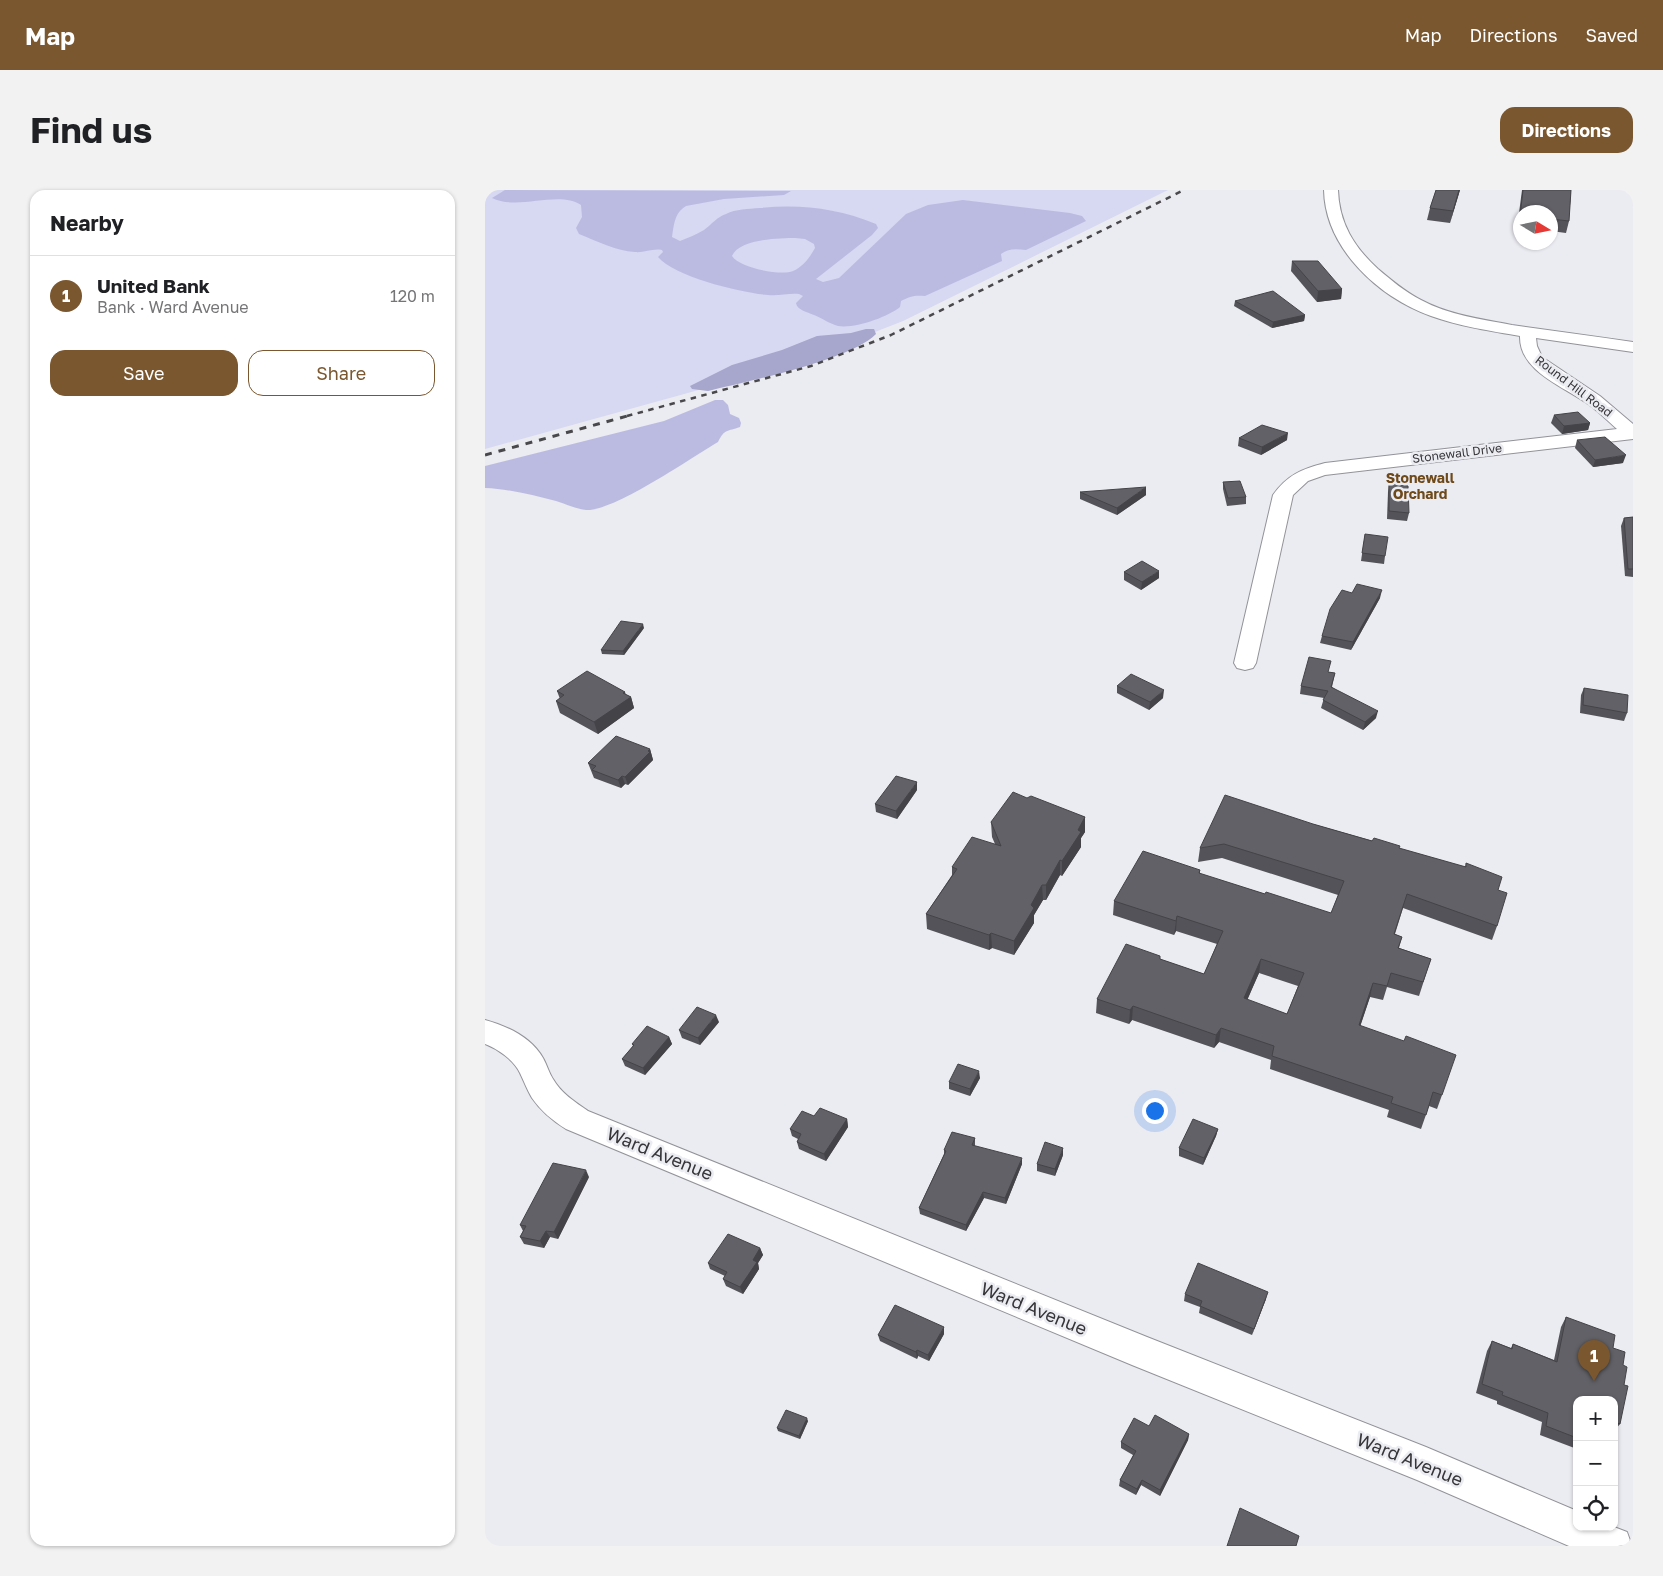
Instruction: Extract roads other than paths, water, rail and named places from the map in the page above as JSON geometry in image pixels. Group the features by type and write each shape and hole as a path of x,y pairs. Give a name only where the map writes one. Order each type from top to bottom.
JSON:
{"street":[{"name":"Round Hill Road","path":"1331,190 1330,204 1333,218 1343,240 1360,261 1394,290 1416,304 1442,314 1482,324 1633,347"},
{"name":"Round Hill Road","path":"1528,332 1528,346 1535,360 1593,400 1633,433"},
{"name":"Stonewall Drive","path":"1245,663 1283,495 1288,486 1299,478 1325,468 1633,433"},
{"name":"Ward Avenue","path":"485,1032 491,1033 515,1047 530,1063 541,1087 556,1105 577,1120 1134,1349 1426,1465 1613,1546"}],"railway":[{"path":"627,416 811,366 891,335 1184,190"},
{"path":"485,455 631,415"}],"place":[{"name":"United Bank","path":"1594,1381"}],"district":[{"name":"Stonewall Orchard","path":"1420,486"}]}
